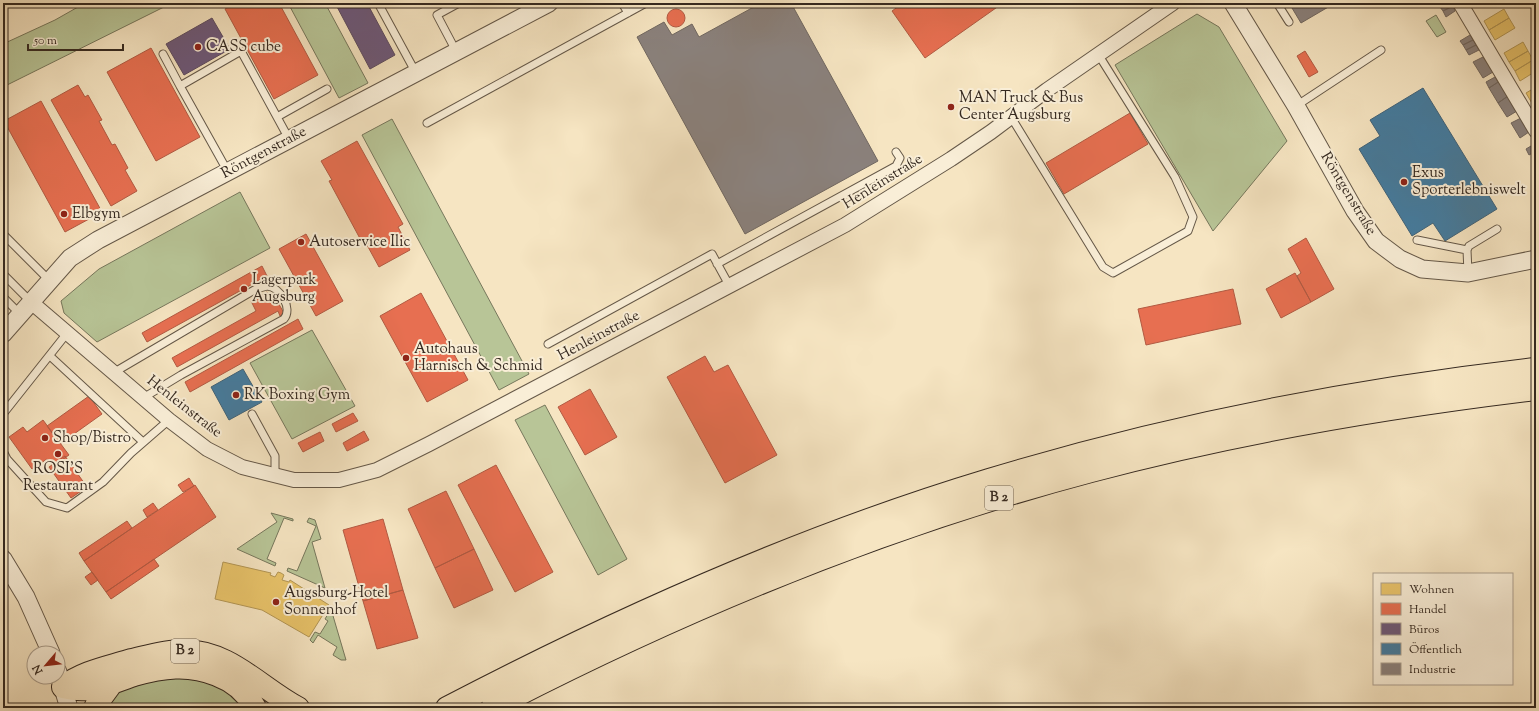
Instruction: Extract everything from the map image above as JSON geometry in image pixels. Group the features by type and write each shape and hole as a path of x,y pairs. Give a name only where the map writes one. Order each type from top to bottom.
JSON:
{"highway":[{"name":"B 2","path":"447,708 540,660 634,615 704,584 817,539 989,480 1093,450 1258,412 1422,384 1536,369"},
{"name":"B 2","path":"492,708 644,632 717,600 859,545 995,499 1091,471 1177,450 1262,432 1425,403 1536,389"},
{"name":"B 2","path":"66,678 155,654 182,651 207,653 231,663 298,708"},
{"name":"B 2","path":"66,682 78,690 90,690 155,669 184,667 198,669 224,678 239,688 255,708"},
{"path":"95,708 105,691 112,683"}],"street":[{"name":"Henleinstraße","path":"26,308 68,332 169,420 207,449 242,467 294,480 339,480 377,470 535,390 845,225 951,159 1098,54 1173,3"},
{"name":"Röntgenstraße","path":"1233,3 1296,106 1355,211 1376,240 1400,258 1422,269 1468,273 1536,259"},
{"name":"Röntgenstraße","path":"3,334 70,258 98,240 456,52 540,5"},
{"path":"1466,5 1536,130"},
{"path":"3,559 26,597 47,645"},
{"path":"63,685 69,708"}],"lane":[{"path":"378,3 416,73"},
{"path":"456,52 437,15 459,3"},
{"path":"622,3 628,13"},
{"path":"427,123 646,3"},
{"path":"1277,3 1289,22"},
{"path":"180,86 241,50 289,139"},
{"path":"1296,106 1381,50"},
{"path":"162,54 228,172"},
{"path":"1011,117 1102,267 1113,272 1188,231 1193,217 1175,177 1098,54"},
{"path":"277,117 327,89"},
{"path":"717,264 896,166 900,158 896,152"},
{"path":"1468,273 1467,250 1469,246 1497,228"},
{"path":"3,234 50,281"},
{"path":"1417,240 1467,250"},
{"path":"548,344 712,254 730,285"},
{"path":"3,274 26,308"},
{"path":"114,373 256,289 267,286 277,290 288,309 287,315 284,319 181,375 143,398"},
{"path":"3,297 26,308"},
{"path":"3,414 68,332"},
{"path":"50,356 143,442"},
{"path":"252,414 276,456 275,475"},
{"path":"3,451 7,459 46,502 67,508 103,482 143,442 169,420"}],"green space":[{"path":"85,3 172,3 3,87 3,44 55,20"},
{"path":"288,3 325,3 368,83 339,98"},
{"path":"1197,14 1219,27 1287,141 1213,231 1115,65"},
{"path":"1436,15 1446,32 1437,37 1426,21"},
{"path":"392,119 529,374 499,390 362,135"},
{"path":"240,192 270,248 97,342 64,313 61,301 99,269"},
{"path":"312,330 355,406 292,439 250,363"},
{"path":"545,405 627,559 598,575 515,420"},
{"path":"271,513 293,519 293,521 284,518 267,559 276,563 275,566 237,549 277,522"},
{"path":"309,518 315,520 321,539 312,542 325,588 287,571 288,568 297,571 316,526 307,522"},
{"path":"331,609 346,660 341,660 333,655 337,647 318,635 313,643 310,640 315,632 320,634 328,621 325,619"},
{"path":"178,673 225,688 245,708 103,708 112,694 127,685"}],"building: Wohnen":[{"path":"1504,9 1509,18 1489,30 1484,21"},
{"path":"1509,18 1515,28 1495,40 1489,30"},
{"path":"1523,42 1528,51 1509,62 1504,53"},
{"path":"1528,51 1533,60 1515,71 1509,62"},
{"path":"1533,60 1536,65 1536,71 1520,81 1515,71"},
{"path":"1536,87 1536,104 1533,105 1526,93"},
{"name":"Augsburg-Hotel Sonnenhof","path":"223,562 271,573 270,575 275,577 278,572 281,573 284,575 282,580 289,582 290,580 329,605 309,637 262,610 215,599"}],"building: Handel":[{"path":"236,3 279,3 318,75 274,99 225,9"},
{"path":"903,3 1003,3 925,58 892,11"},
{"path":"672,9 680,9 685,14 683,25 680,27 672,27 667,22 667,14"},
{"path":"151,48 200,137 156,161 107,72"},
{"path":"1305,51 1318,72 1309,77 1297,56"},
{"path":"78,85 85,97 88,95 102,120 99,121 112,145 115,144 128,168 125,170 137,191 111,206 51,100"},
{"path":"41,101 102,212 65,232 4,121"},
{"path":"1130,113 1148,144 1064,194 1046,163"},
{"path":"357,141 403,224 398,227 410,250 379,267 367,245 364,246 329,181 332,180 321,161"},
{"path":"306,234 343,301 316,316 279,249"},
{"path":"1306,238 1334,289 1311,302 1297,276 1301,273 1288,249"},
{"path":"262,266 267,276 147,342 142,333"},
{"path":"1295,273 1311,302 1281,318 1266,289"},
{"path":"1233,289 1241,324 1146,345 1138,309"},
{"path":"267,292 269,296 273,294 284,313 280,316 278,311 177,367 172,358 256,311 251,301"},
{"path":"421,293 468,380 427,402 380,316"},
{"path":"298,319 303,329 190,392 185,382"},
{"path":"705,356 714,372 728,365 777,455 725,483 667,377"},
{"path":"590,389 617,437 585,455 558,407"},
{"path":"89,396 102,414 60,444 47,426"},
{"path":"353,413 358,421 336,432 332,424"},
{"path":"43,420 69,455 53,466 47,459 32,469 9,437 23,427 27,432"},
{"path":"364,431 369,440 347,451 343,443"},
{"path":"320,432 324,441 303,452 298,443"},
{"path":"65,456 87,487 71,498 49,467"},
{"path":"496,465 553,572 515,592 458,485"},
{"path":"189,478 194,486 183,492 178,485"},
{"path":"195,485 216,517 106,592 84,561"},
{"path":"446,491 474,549 435,568 408,509"},
{"path":"153,503 158,510 147,517 143,510"},
{"path":"383,519 403,590 363,601 343,530"},
{"path":"127,521 132,528 84,561 79,553"},
{"path":"474,549 493,590 454,608 435,568"},
{"path":"154,559 159,566 111,599 106,592"},
{"path":"92,572 98,580 91,585 85,577"},
{"path":"403,590 418,638 377,649 363,601"}],"building: Büros":[{"path":"335,3 367,3 395,55 370,69"},
{"name":"CASS cube","path":"212,18 230,49 184,75 166,44"}],"building: Öffentlich":[{"path":"1423,88 1497,209 1445,241 1433,223 1412,236 1359,149 1380,136 1370,120"},
{"name":"RK Boxing Gym","path":"243,369 262,402 229,420 211,387"}],"building: Industrie":[{"path":"761,3 791,3 878,161 745,234 637,37 664,22 672,35 692,24 699,37"},
{"path":"1289,3 1328,3 1330,6 1301,23"},
{"path":"1446,3 1451,3 1453,6 1443,11 1440,7"},
{"path":"1453,6 1455,11 1446,17 1443,11"},
{"path":"1470,35 1473,40 1463,45 1460,41"},
{"path":"1473,40 1476,45 1466,50 1463,45"},
{"path":"1476,45 1479,50 1469,55 1466,50"},
{"path":"1483,57 1493,72 1483,78 1473,62"},
{"path":"1495,77 1498,82 1489,88 1486,82"},
{"path":"1500,81 1508,96 1498,103 1489,88"},
{"path":"1508,96 1517,111 1507,117 1498,103"},
{"path":"1521,118 1529,132 1520,138 1511,123"},
{"path":"1536,143 1536,151 1529,155 1526,149"}],"place":[{"name":"CASS cube","path":"198,47"},
{"name":"MAN Truck & Bus Center Augsburg","path":"951,107"},
{"name":"Exus Sporterlebniswelt","path":"1404,182"},
{"name":"Elbgym","path":"64,214"},
{"name":"Autoservice Ilic","path":"301,242"},
{"name":"Lagerpark Augsburg","path":"244,289"},
{"name":"Autohaus Harnisch & Schmid","path":"406,358"},
{"name":"RK Boxing Gym","path":"236,395"},
{"name":"Shop/Bistro","path":"45,438"},
{"name":"ROSI’S Restaurant","path":"58,454"},
{"name":"Augsburg-Hotel Sonnenhof","path":"276,602"}]}
